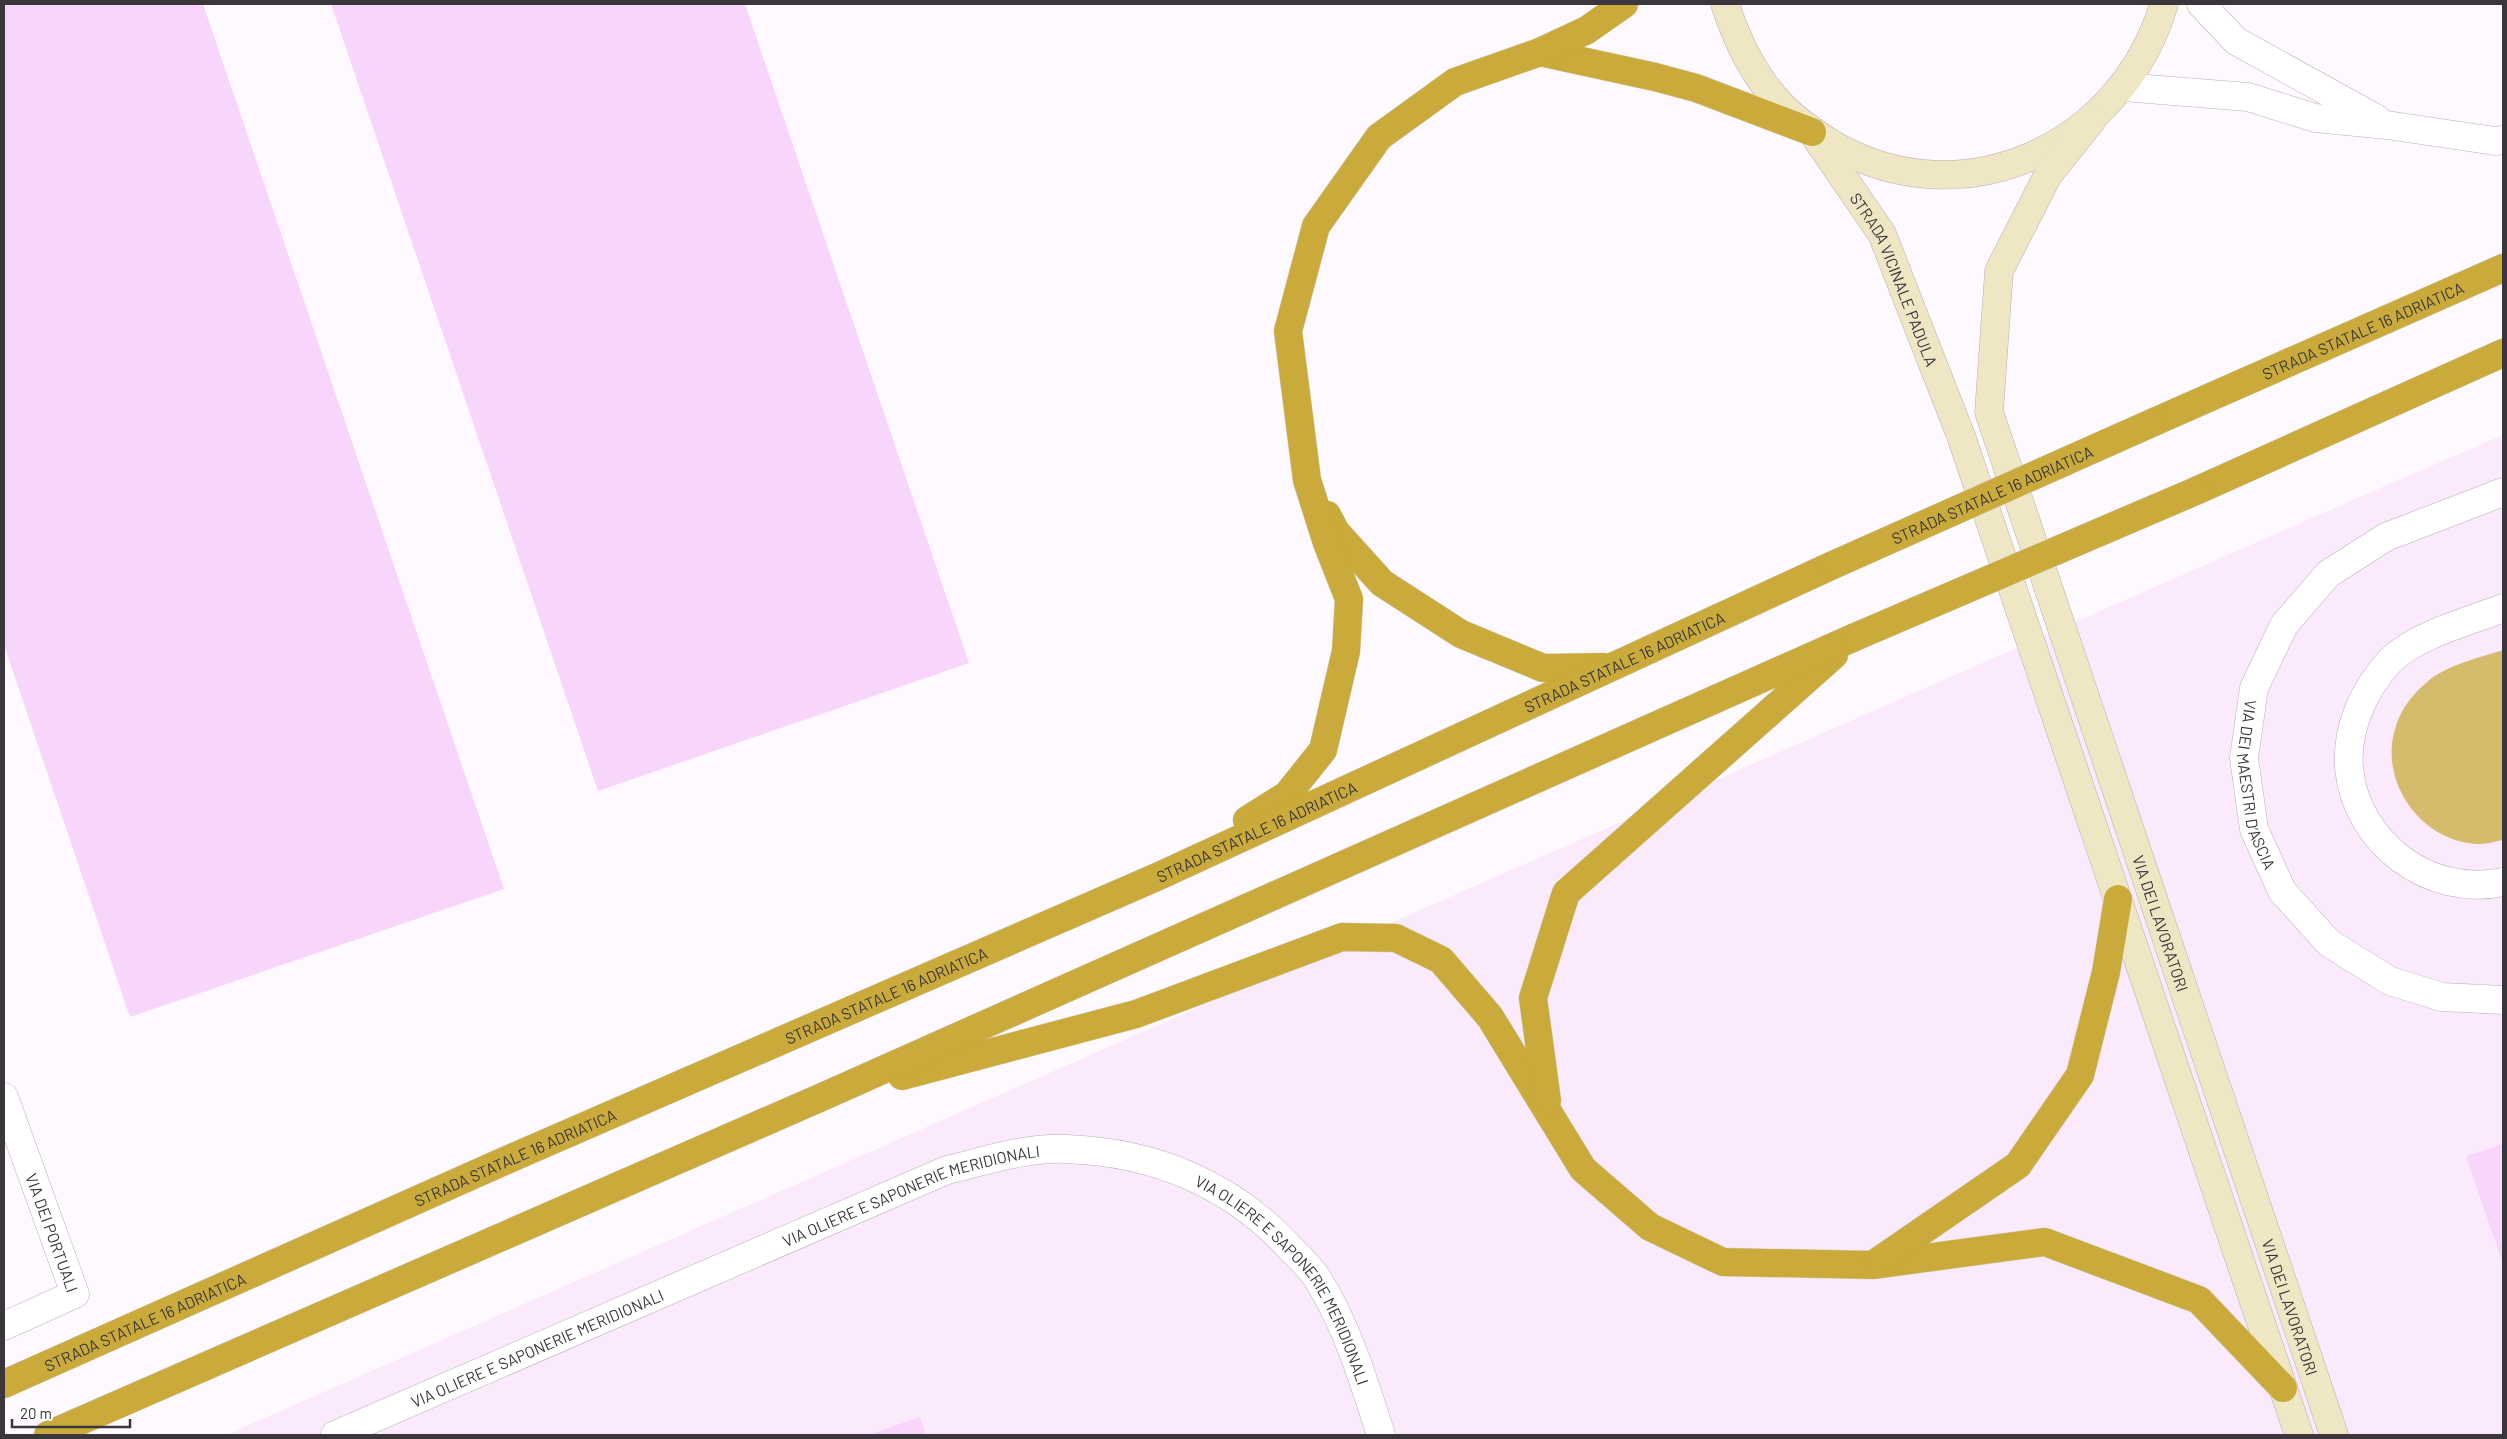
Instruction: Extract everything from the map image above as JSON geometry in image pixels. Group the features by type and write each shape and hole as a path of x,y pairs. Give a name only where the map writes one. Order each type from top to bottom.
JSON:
{"highway":[{"path":"1159,876 1287,795 1323,750 1346,650 1349,600 1327,543 1307,480 1288,331 1316,226 1379,137 1456,82 1540,52 1587,30 1624,4"},
{"path":"1540,52 1688,86 1812,132"},
{"name":"STRADA STATALE 16 ADRIATICA","path":"4,1384 500,1162 1159,876 1833,565 2503,268"},
{"path":"48,1435 822,1097 1855,637 2198,490 2503,353"},
{"path":"1307,480 1336,532 1382,583 1461,634 1543,668 1613,667"},
{"path":"1548,1110 1533,998 1566,894 1855,637"},
{"path":"1873,1265 2018,1165 2080,1075 2106,972 2118,898"},
{"path":"822,1097 1136,1014 1342,937 1396,938 1441,960 1490,1017 1583,1169 1650,1227 1723,1262 1873,1265 2045,1242 2199,1300 2283,1388"}],"main road":[{"name":"STRADA VICINALE PADULA","path":"1725,4 1737,39 1758,77 1775,99 1812,132 1849,154 1882,166 1934,174 1966,174 2008,165 2058,144 2092,120"},
{"name":"STRADA VICINALE PADULA","path":"1989,412 1999,272 2048,175 2092,120 2123,87 2157,28 2164,4"},
{"name":"STRADA VICINALE PADULA","path":"1812,132 1882,234 1961,436"},
{"name":"VIA DEI LAVORATORI","path":"1989,412 2334,1435"},
{"name":"VIA DEI LAVORATORI","path":"1961,436 2299,1435"}],"street":[{"path":"2201,4 2236,41 2387,125"},
{"path":"2123,87 2248,97 2316,118 2387,125 2495,141 2503,140"},
{"name":"VIA DEI MAESTRI D’ASCIA","path":"2503,492 2386,537 2328,574 2284,625 2254,688 2244,758 2254,829 2282,891 2329,943 2390,981 2442,997 2503,1000"},
{"path":"2503,608 2426,637 2392,660 2366,691 2352,728 2349,768 2358,806 2379,840 2409,866 2446,882 2487,886 2503,882"},
{"name":"VIA DEI PORTUALI","path":"4,1097 75,1294 4,1326"},
{"name":"VIA OLIERE E SAPONERIE MERIDIONALI","path":"335,1435 947,1170 1012,1154 1064,1149 1128,1155 1176,1169 1220,1191 1270,1226 1316,1276 1340,1321 1381,1435"}],"shaded area":[{"path":"2503,435 2503,1435 226,1435 2378,489"},
{"path":"2503,650 2503,840 2486,844 2460,841 2440,833 2423,821 2409,806 2399,788 2393,768 2392,747 2396,726 2408,702 2421,687 2434,677 2452,667"}],"building":[{"path":"4,4 203,4 504,889 130,1017 4,645"},
{"path":"331,4 745,4 969,663 598,791"},
{"path":"2503,1144 2503,1264 2466,1156"},
{"path":"920,1417 926,1435 868,1435"}]}
